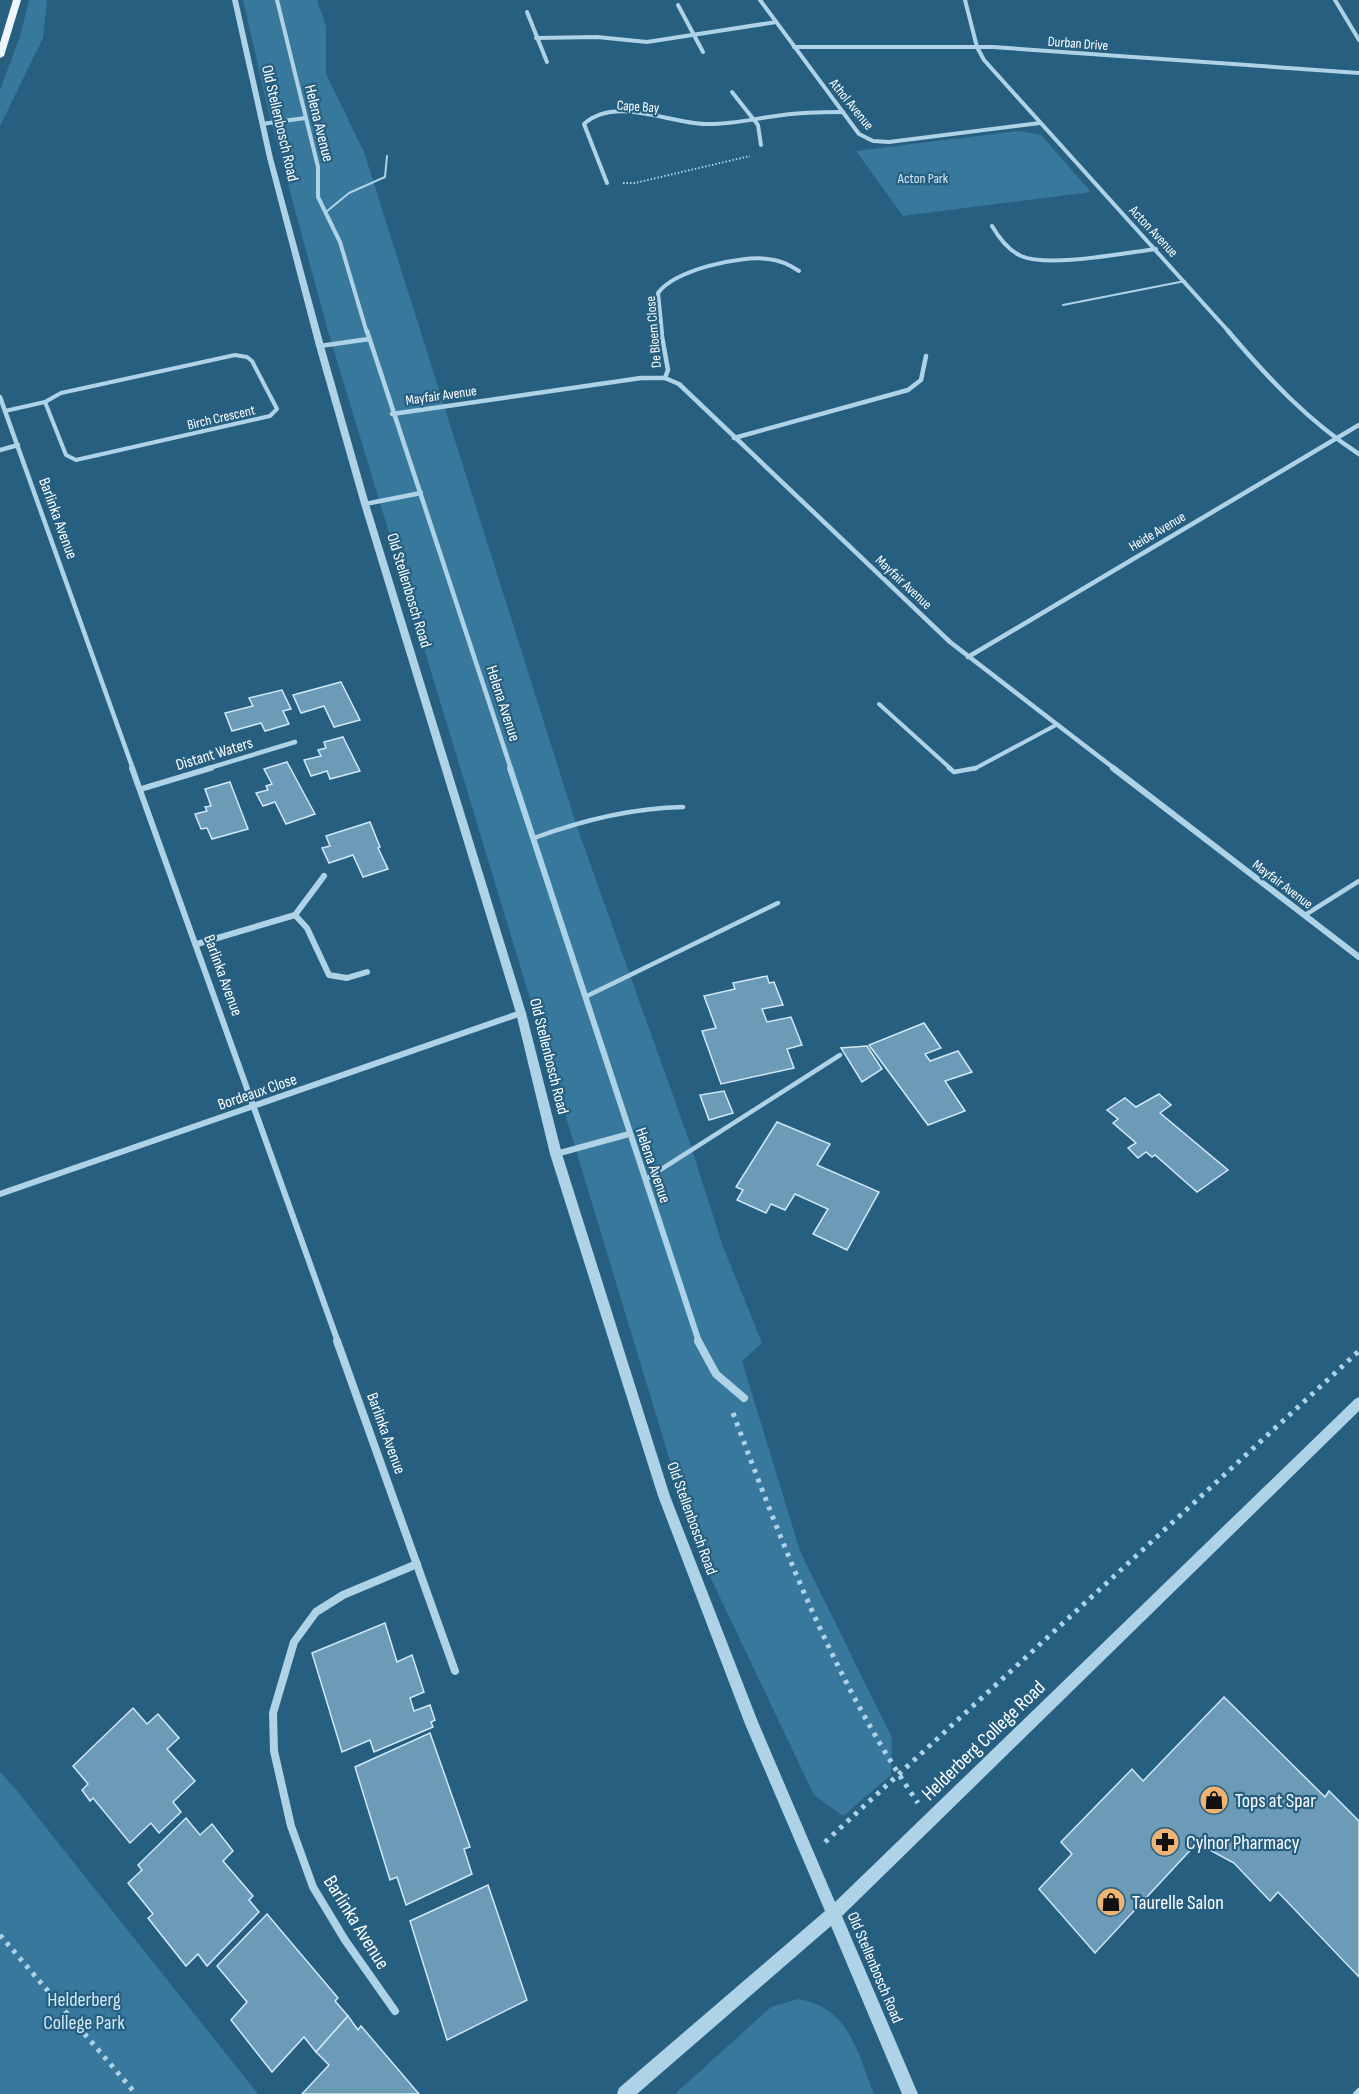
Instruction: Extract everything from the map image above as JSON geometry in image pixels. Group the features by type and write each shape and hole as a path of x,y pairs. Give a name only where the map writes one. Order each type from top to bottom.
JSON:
{"main road":[{"path":"0,56 17,0"}],"street":[{"name":"Old Stellenbosch Road","path":"236,0 262,124 320,346 365,504 522,1013 556,1154 664,1496 752,1724 910,2094"},
{"name":"Helena Avenue","path":"277,0 318,167 318,197 340,242 392,414 421,493 587,996 629,1134 646,1179 691,1322 705,1359 721,1381 744,1398"},
{"name":"Athol Avenue","path":"760,0 863,137 881,142 1040,123"},
{"name":"Acton Avenue","path":"965,0 977,47 984,60 1185,281 1284,395 1334,440 1359,454"},
{"path":"1335,0 1359,40"},
{"path":"678,5 696,34 703,52"},
{"path":"527,12 548,62"},
{"path":"536,38 597,37 647,42 776,22"},
{"name":"Durban Drive","path":"794,46 977,47 1359,73"},
{"path":"732,92 760,129 761,145"},
{"name":"Cape Bay","path":"607,183 584,124 591,117 636,113 709,125 790,114 843,112"},
{"path":"262,124 305,118"},
{"path":"992,226 1006,247 1032,261 1156,249"},
{"name":"De Bloem Close","path":"665,378 668,370 658,296 663,285 681,276 753,258 778,260 798,271"},
{"path":"320,346 369,339"},
{"path":"734,438 908,390 921,380 926,356"},
{"name":"Mayfair Avenue","path":"392,414 641,378 665,378 679,384 968,657 1359,957"},
{"name":"Barlinka Avenue","path":"0,397 455,1671"},
{"name":"Heide Avenue","path":"968,657 1359,425"},
{"path":"0,450 18,446"},
{"path":"365,504 421,493"},
{"name":"Distant Waters","path":"141,789 295,742"},
{"path":"197,944 295,915 324,876"},
{"path":"295,915 307,928 329,975 347,978 367,972"},
{"name":"Bordeaux Close","path":"0,1194 522,1013"},
{"path":"556,1154 629,1134"},
{"name":"Helderberg College Road","path":"625,2094 833,1914 1359,1403"},
{"name":"Barlinka Avenue","path":"395,2011 345,1940 313,1887 291,1826 274,1751 273,1713 294,1642 316,1612 343,1595 417,1564"}],"lane":[{"path":"326,212 349,193 385,177 387,156"},
{"path":"1063,305 1185,281"},
{"name":"Birch Crescent","path":"5,411 45,402 61,393 235,356 247,357 252,361 278,409 270,416 76,460 66,455 45,402"},
{"path":"879,705 954,772 972,770 1056,725"},
{"path":"534,838 584,819 628,809 683,807"},
{"path":"1305,915 1359,881"},
{"path":"587,996 778,903"},
{"path":"646,1179 693,1152 840,1055"}],"path":[{"path":"607,183 635,183 693,167 735,161 756,153 761,145"},
{"path":"809,1857 1359,1351"},
{"path":"721,1381 786,1554 858,1710 897,1775 931,1820"},
{"path":"0,1935 136,2094"}],"green space":[{"path":"29,0 47,0 43,38 0,126 0,90 20,37"},
{"path":"243,0 317,0 326,26 326,74 364,152 577,827 690,1143 722,1244 762,1343 742,1361 800,1551 892,1738 891,1775 843,1816 814,1795 696,1547 328,331 269,114"},
{"name":"Acton Park","path":"1019,131 1041,135 1091,192 903,216 856,151"},
{"name":"Helderberg College Park","path":"0,1772 17,1791 258,2094 0,2094"},
{"path":"798,1999 815,2004 840,2022 856,2048 874,2094 675,2094 771,2007"}],"building":[{"path":"341,682 360,720 334,727 324,706 301,713 293,695"},
{"path":"282,690 291,709 283,711 289,724 265,731 261,723 232,731 225,713 253,706 249,698"},
{"path":"343,737 360,771 330,779 327,771 311,776 304,760 321,756 318,750 326,748 324,742"},
{"path":"287,762 315,814 286,824 275,802 263,806 256,793 268,790 266,786 272,784 264,769"},
{"path":"230,782 248,829 212,839 207,828 201,829 195,814 207,811 205,807 211,806 205,789"},
{"path":"370,822 380,847 378,848 388,869 363,877 353,855 329,863 322,848 330,846 326,836"},
{"path":"767,976 769,983 774,982 783,1005 762,1009 767,1022 791,1017 802,1045 787,1049 794,1068 721,1084 702,1031 716,1028 704,996 735,989 733,983"},
{"path":"924,1023 941,1048 925,1054 930,1061 958,1051 972,1072 945,1081 965,1111 928,1125 869,1045"},
{"path":"867,1046 882,1069 862,1082 841,1048"},
{"path":"724,1091 733,1113 709,1120 700,1095"},
{"path":"1159,1094 1171,1105 1160,1113 1228,1170 1197,1192 1155,1155 1152,1157 1146,1152 1138,1158 1128,1148 1136,1143 1113,1123 1118,1119 1107,1110 1125,1098 1136,1107"},
{"path":"777,1122 830,1144 817,1165 879,1192 847,1250 813,1234 828,1209 795,1194 785,1210 771,1204 766,1213 737,1200 743,1190 736,1187"},
{"path":"385,1623 397,1662 412,1655 424,1692 410,1698 414,1711 430,1705 435,1720 431,1722 433,1727 374,1752 370,1740 342,1752 312,1653"},
{"path":"1224,1697 1325,1797 1329,1791 1359,1821 1359,1977 1278,1892 1270,1901 1234,1863 1197,1843 1095,1953 1039,1889 1072,1854 1061,1842 1132,1769 1143,1781"},
{"path":"133,1708 147,1724 158,1714 179,1738 167,1749 195,1781 173,1802 181,1812 159,1833 151,1823 130,1843 93,1798 90,1801 82,1790 88,1784 73,1766"},
{"path":"430,1733 470,1847 464,1849 472,1874 406,1905 397,1877 390,1880 355,1767"},
{"path":"186,1818 200,1835 212,1824 233,1851 223,1861 253,1896 249,1900 259,1912 207,1966 198,1954 186,1966 148,1918 153,1914 128,1883 142,1870 138,1865"},
{"path":"488,1885 527,2000 447,2040 410,1921"},
{"path":"267,1914 338,1998 335,2001 348,2016 316,2052 304,2037 272,2072 231,2020 247,2002 217,1966"},
{"path":"348,2016 358,2030 361,2026 419,2094 302,2094 329,2065 316,2052"}],"place":[{"name":"Tops at Spar","path":"1214,1800"},
{"name":"Cylnor Pharmacy","path":"1165,1842"},
{"name":"Taurelle Salon","path":"1111,1902"}]}
